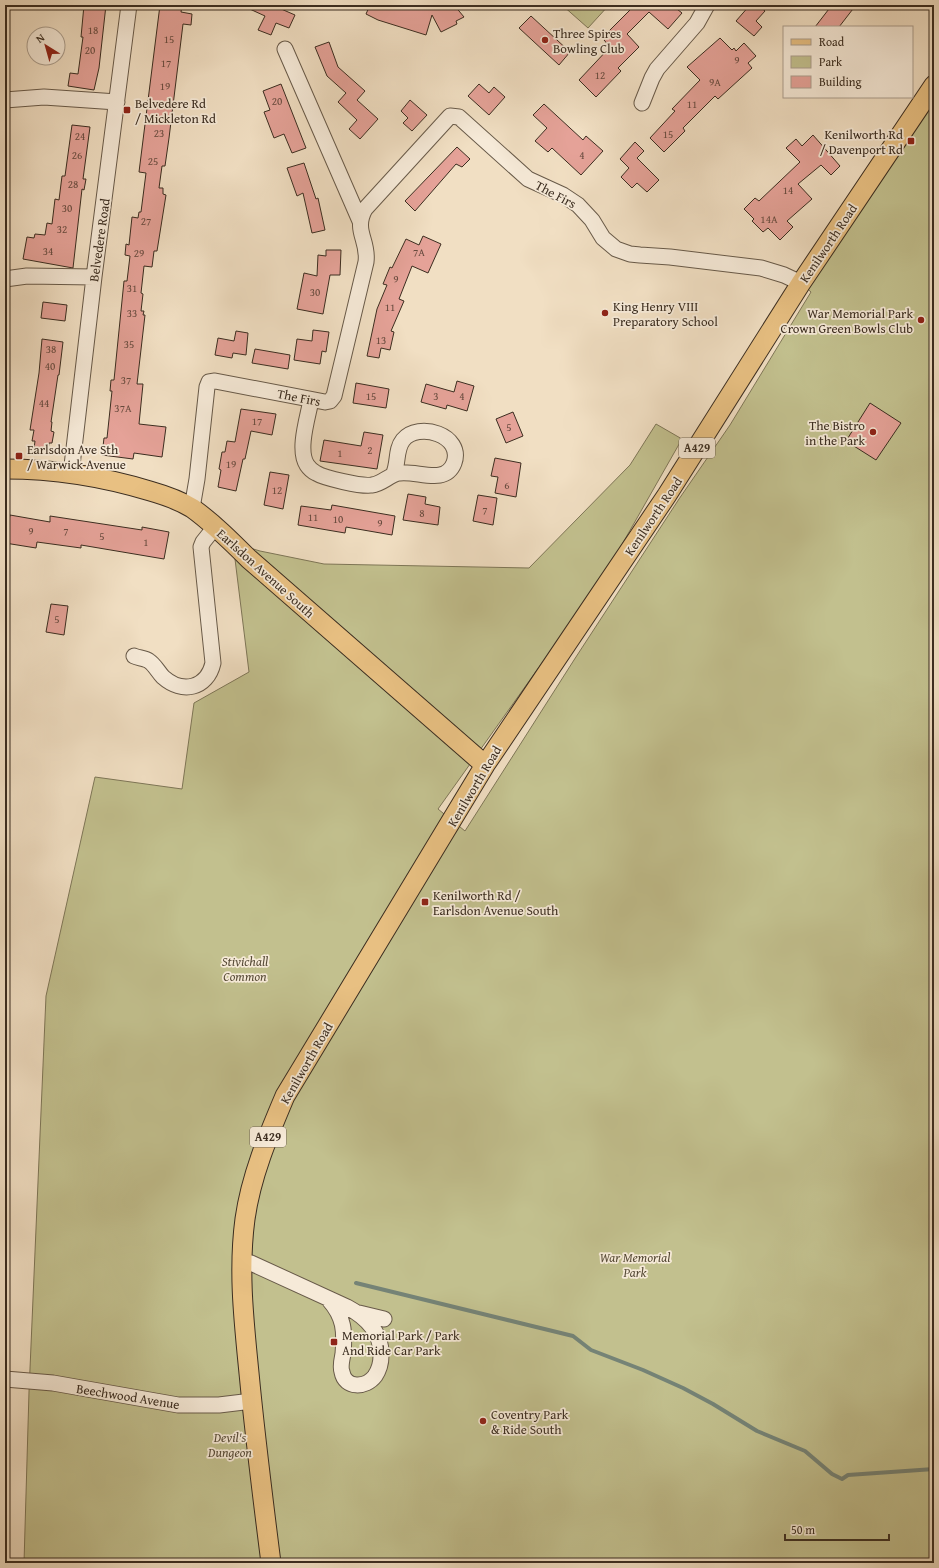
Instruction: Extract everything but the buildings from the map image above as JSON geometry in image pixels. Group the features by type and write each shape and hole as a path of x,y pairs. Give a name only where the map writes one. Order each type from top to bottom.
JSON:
{"main road":[{"name":"Kenilworth Road","path":"271,1563 242,1310 242,1262 245,1219 254,1177 266,1141 285,1096 485,765 667,495 801,284 934,85"},
{"name":"Earlsdon Avenue South","path":"5,469 71,474 132,485 162,494 192,508 485,765"}],"street":[{"name":"Belvedere Road","path":"71,474 94,277 129,5"},
{"path":"642,104 657,69 697,23 707,5"},
{"name":"The Firs","path":"192,508 197,479 207,387 209,382 215,381 328,402 334,396 367,257 366,247 361,233 360,221 285,49"},
{"path":"5,100 26,98 61,98 117,102"},
{"name":"The Firs","path":"360,221 365,209 447,118 456,116 528,179 563,195 578,205 592,220 603,238 616,249 640,256 670,257 761,268 784,275 801,284"},
{"path":"5,279 27,276 94,277"},
{"path":"311,400 303,452 307,464 311,470 325,478 366,485 382,482 393,474"},
{"path":"134,656 148,660 163,677 174,684 186,687 194,686 204,681 210,674 213,663 201,547 203,542 215,527"},
{"path":"242,1262 251,1264 310,1289 329,1300 347,1306 359,1313 384,1319"},
{"path":"329,1300 338,1310 342,1320 344,1344 341,1370 343,1377 353,1385 359,1386 366,1384 378,1372 381,1358 380,1345 375,1332 359,1313"},
{"name":"Beechwood Avenue","path":"5,1379 53,1383 178,1405 218,1405 252,1400"}],"green space":[{"path":"562,5 609,5 588,28"},
{"path":"934,85 934,1563 24,1563 29,1392 46,996 95,777 182,789 194,703 249,672 233,543 260,551 324,564 529,568 630,465 656,424 682,439 604,576 438,809 465,831 679,499 730,425 811,292 801,283"}],"waterway":[{"path":"356,1283 573,1336 591,1350 643,1370 683,1388 713,1404 757,1431 805,1451 832,1474 842,1479 848,1475 934,1469"}],"place":[{"name":"Three Spires Bowling Club","path":"545,40"},
{"name":"Belvedere Rd / Mickleton Rd","path":"127,110"},
{"name":"Kenilworth Rd / Davenport Rd","path":"911,141"},
{"name":"King Henry VIII Preparatory School","path":"605,313"},
{"name":"War Memorial Park Crown Green Bowls Club","path":"921,320"},
{"name":"The Bistro in the Park","path":"873,432"},
{"name":"Earlsdon Ave Sth / Warwick Avenue","path":"19,456"},
{"name":"Kenilworth Rd / Earlsdon Avenue South","path":"425,902"},
{"name":"Memorial Park / Park And Ride Car Park","path":"334,1342"},
{"name":"Coventry Park & Ride South","path":"483,1421"}],"park label":[{"name":"Stivichall Common","path":"245,968"},
{"name":"War Memorial Park","path":"635,1264"},
{"name":"Devil's Dungeon","path":"230,1444"}]}
